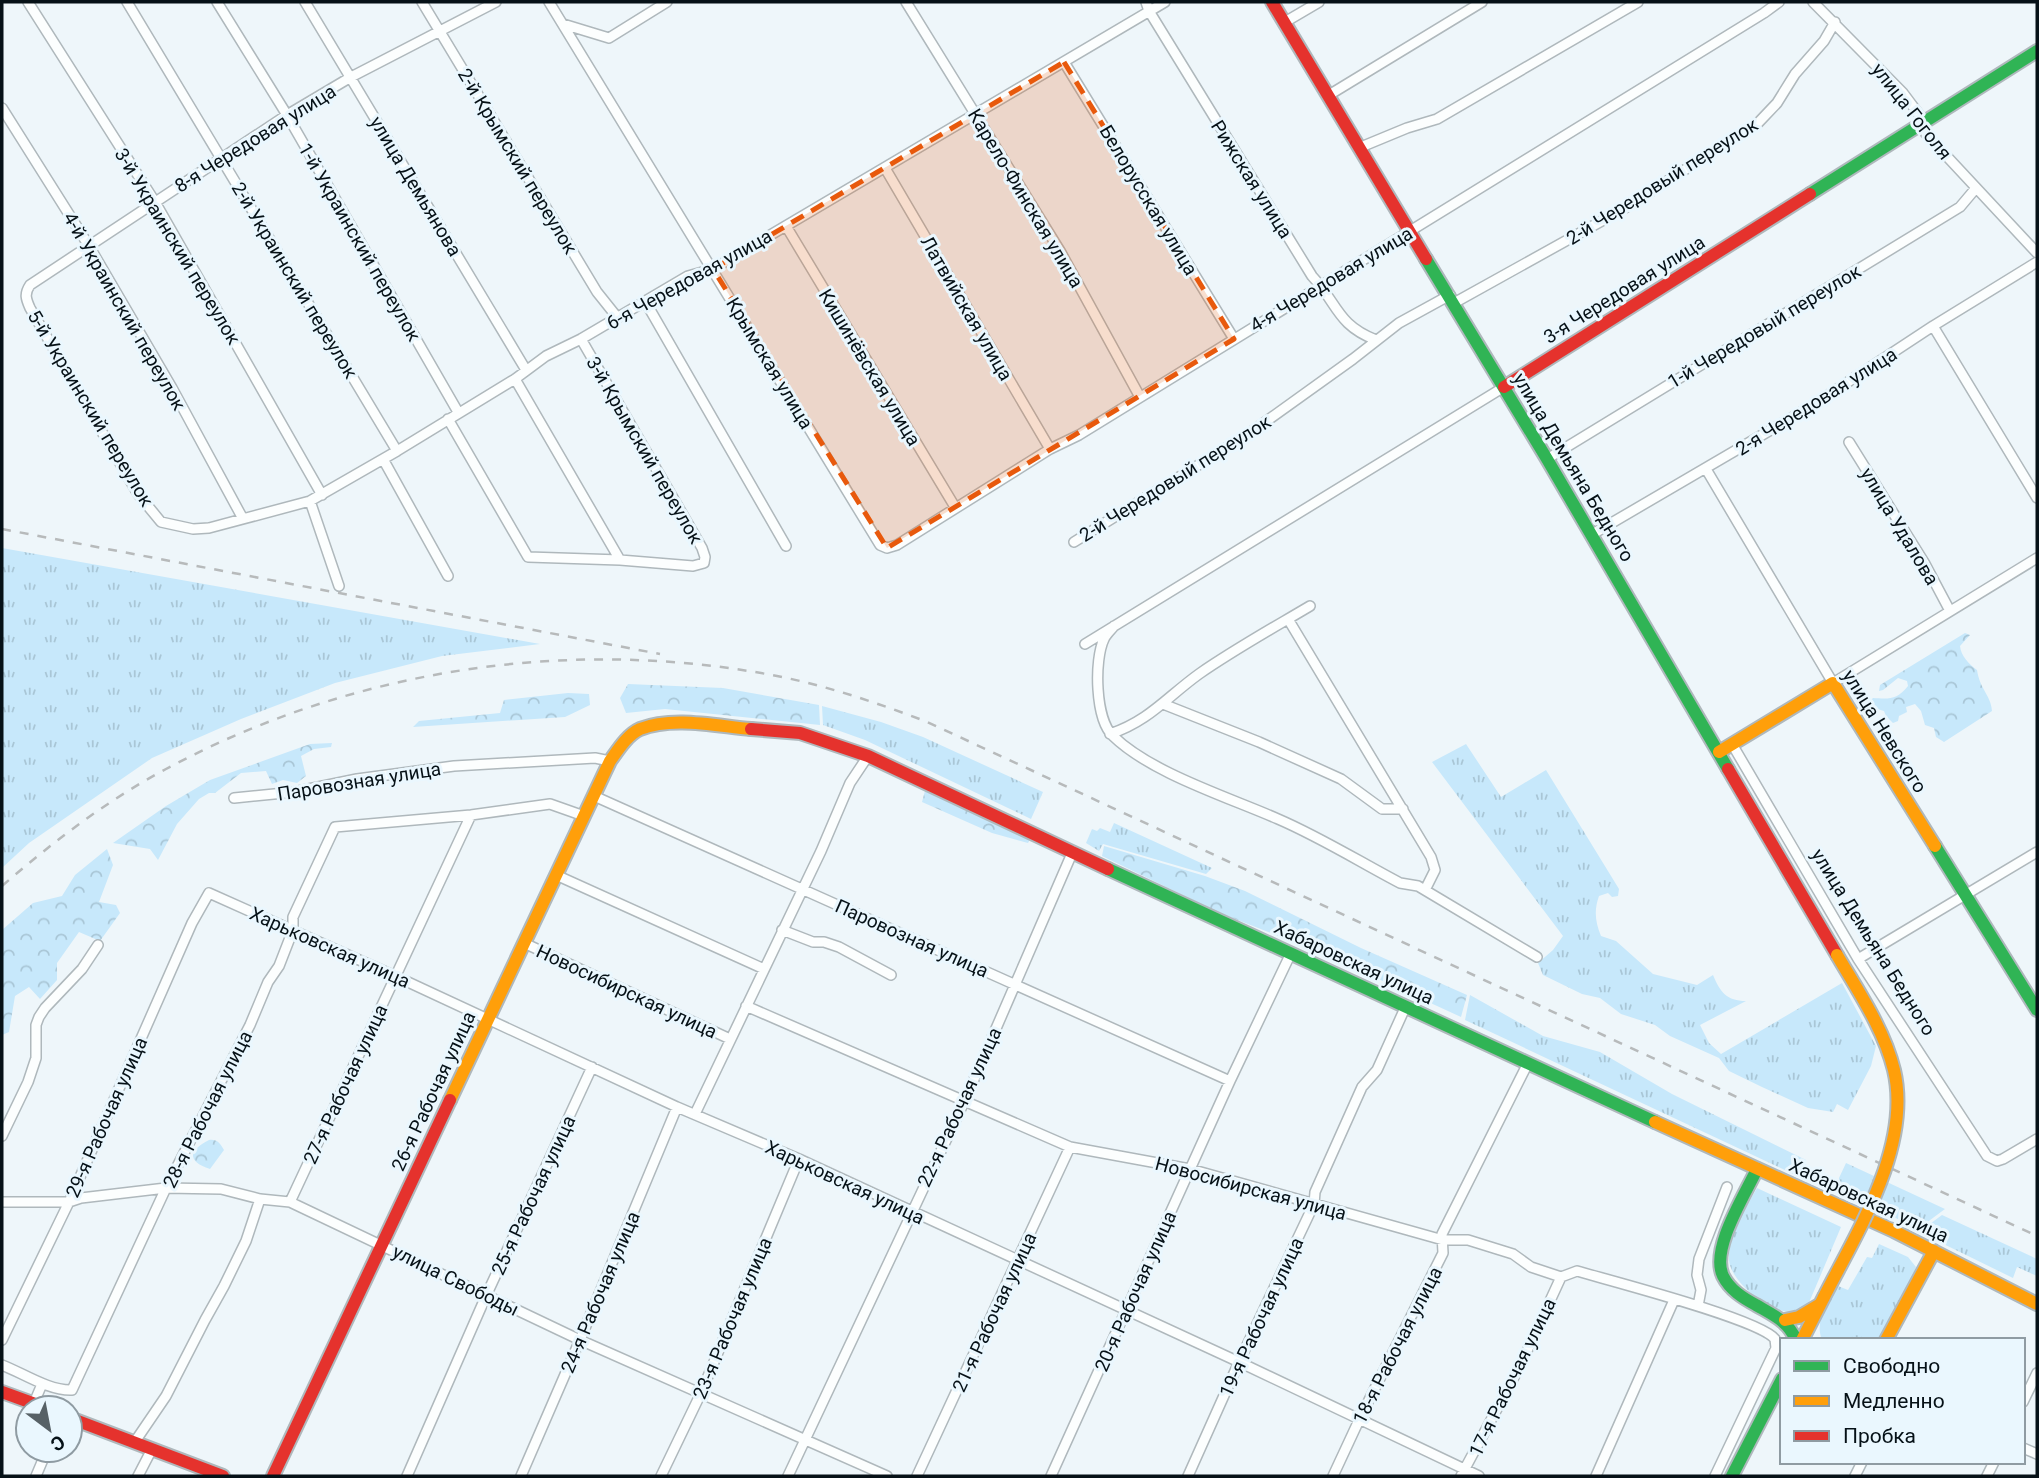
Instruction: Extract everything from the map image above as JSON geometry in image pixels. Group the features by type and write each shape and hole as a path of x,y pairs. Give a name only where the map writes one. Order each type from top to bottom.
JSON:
{"main road":[{"name":"улица Демьяна Бедного","path":"1272,2 1547,459 1872,1015 1886,1046 1895,1073 1898,1112 1894,1138 1882,1175 1803,1338"},
{"name":"3-я Чередовая улица","path":"1504,387 2037,51"},
{"path":"1719,752 1833,683"},
{"name":"улица Невского","path":"1833,683 2037,1010"},
{"name":"Хабаровская улица","path":"638,730 660,724 681,723 800,733 868,756 1934,1251 2037,1304"},
{"name":"26-я Рабочая улица","path":"273,1476 610,761 621,745 638,730"},
{"path":"1757,1169 1731,1227 1720,1261 1723,1275 1736,1292 1751,1303 1785,1320 1795,1338"},
{"path":"1887,1338 1934,1251"},
{"path":"1785,1320 1799,1317 1822,1301"},
{"path":"1810,1324 1814,1338"},
{"path":"1732,1476 1780,1384"},
{"path":"84,1423 223,1476"}],"street":[{"name":"3-й Украинский переулок","path":"27,2 155,202 322,495"},
{"name":"2-й Украинский переулок","path":"127,2 397,451"},
{"name":"1-й Украинский переулок","path":"217,2 287,115 458,412"},
{"name":"улица Демьянова","path":"305,2 526,370"},
{"name":"2-й Крымский переулок","path":"422,2 597,292 617,317"},
{"name":"8-я Чередовая улица","path":"26,292 30,285 287,115 351,77 496,2"},
{"name":"Крымская улица","path":"549,2 880,545"},
{"path":"563,24 609,38 667,2"},
{"name":"Карело-Финская улица","path":"906,2 1060,251 1140,397"},
{"name":"6-я Чередовая улица","path":"161,522 193,529 209,528 242,517 265,514 322,495 515,379 547,356 688,276 713,269 1064,62 1147,6 1165,2"},
{"path":"1285,22 1319,2"},
{"path":"1329,95 1482,2"},
{"path":"1361,147 1437,119 1638,2"},
{"name":"4-я Чередовая улица","path":"880,545 887,548 897,545 1779,2"},
{"name":"улица Гоголя","path":"1813,2 1903,93 1924,121 1926,134 2037,253"},
{"name":"Рижская улица","path":"1147,6 1312,276 1344,321 1357,332 1376,340"},
{"name":"2-й Чередовый переулок","path":"1074,542 1247,435 1399,323 1452,299 1625,208 1758,123 1777,103 1795,74 1824,41 1835,22"},
{"name":"Белорусская улица","path":"1064,62 1234,339"},
{"name":"4-й Украинский переулок","path":"2,108 89,246 172,388 242,517"},
{"name":"Латвийская улица","path":"885,167 1050,449"},
{"name":"1-й Чередовый переулок","path":"1547,459 1960,207 1976,188"},
{"name":"Кишинёвская улица","path":"786,226 955,508"},
{"name":"2-я Чередовая улица","path":"1591,535 1810,407 2037,262"},
{"name":"5-й Украинский переулок","path":"26,292 30,308 138,494 161,522"},
{"path":"645,301 786,546"},
{"path":"1933,326 2037,498"},
{"name":"3-й Крымский переулок","path":"581,339 705,556 704,563 694,566 620,560"},
{"path":"515,379 620,560"},
{"name":"3-я Чередовая улица","path":"1086,644 1504,387"},
{"path":"448,419 528,557 620,560"},
{"name":"улица Удалова","path":"1849,442 1925,564 1950,611"},
{"path":"383,459 448,576"},
{"name":"улица Невского","path":"1706,469 1833,683"},
{"path":"310,500 340,586"},
{"path":"1833,683 2037,558"},
{"path":"1110,734 1132,727 1204,671 1310,606"},
{"path":"1288,619 1431,857 1435,870 1425,890"},
{"path":"1114,626 1104,638 1097,667 1103,719 1110,734 1143,760 1281,820 1401,883 1418,886 1537,957"},
{"path":"1163,704 1259,742 1341,779 1382,809 1404,809"},
{"name":"улица Демьяна Бедного","path":"1732,744 1858,958 1987,1156 1997,1161 2003,1159 2037,1139"},
{"path":"695,1114 821,851 850,783 868,756"},
{"name":"Паровозная улица","path":"234,798 294,792 357,779 454,766 595,758 610,761"},
{"name":"Паровозная улица","path":"594,796 1230,1081"},
{"path":"471,815 550,804 584,816"},
{"name":"28-я Рабочая улица","path":"42,1384 72,1390 166,1188 250,1025 268,982 279,965 293,930 293,917 335,827 471,815"},
{"name":"27-я Рабочая улица","path":"290,1202 471,815"},
{"name":"22-я Рабочая улица","path":"788,1476 965,1100 1073,851"},
{"path":"1858,958 2037,852"},
{"path":"556,875 764,969"},
{"name":"Харьковская улица","path":"209,893 677,1107 799,1159 1360,1418 1464,1473 1479,1476"},
{"name":"29-я Рабочая улица","path":"2,1340 69,1202 192,923 209,893"},
{"path":"782,930 813,942 839,947 891,975"},
{"name":"Новосибирская улица","path":"524,943 730,1039"},
{"path":"2,1136 28,1082 36,1058 36,1025 39,1017 44,1008 82,969 98,945"},
{"name":"20-я Рабочая улица","path":"1051,1476 1291,953"},
{"name":"Новосибирская улица","path":"746,1006 1070,1147 1190,1169 1443,1240 1468,1240 1513,1254 1531,1267 1561,1277 1577,1271 1698,1306 1765,1331 1775,1339 1776,1348 1715,1476"},
{"name":"19-я Рабочая улица","path":"1188,1476 1314,1204 1315,1192 1362,1087 1377,1070 1405,1007"},
{"name":"18-я Рабочая улица","path":"1333,1476 1444,1253 1442,1234 1528,1063"},
{"name":"25-я Рабочая улица","path":"407,1476 486,1296 592,1067"},
{"name":"24-я Рабочая улица","path":"521,1476 677,1107"},
{"name":"21-я Рабочая улица","path":"917,1476 1070,1147"},
{"name":"23-я Рабочая улица","path":"661,1476 701,1393 799,1159"},
{"path":"1698,1306 1701,1290 1697,1275 1699,1259 1727,1187"},
{"name":"улица Свободы","path":"2,1202 69,1202 81,1198 166,1188 221,1189 260,1199 290,1202 580,1340 887,1476"},
{"path":"134,1443 166,1396 225,1286 246,1241 260,1199"},
{"name":"17-я Рабочая улица","path":"1464,1473 1520,1366 1561,1277"},
{"path":"1596,1476 1674,1300"},
{"path":"2,1365 28,1375 42,1384 41,1394"},
{"path":"2025,1398 2037,1373"},
{"path":"138,1476 152,1449"}],"highlighted area":[{"path":"1064,62 1234,339 887,548 713,269"}],"green space":[{"path":"2,548 540,644 442,656 335,683 241,719 152,758 29,843 2,868"},
{"path":"1965,633 1970,635 1960,646 1961,650 1966,660 1977,670 1992,711 1944,742 1936,737 1934,728 1925,725 1921,711 1915,704 1906,707 1907,712 1893,723 1884,711 1872,706 1869,702 1873,698 1896,696 1908,686 1907,681 1898,678 1879,691 1880,685"},
{"path":"628,684 723,688 819,705 820,725 665,709 626,713 620,698"},
{"path":"568,693 589,694 590,705 565,717 413,727 419,721 500,713 504,700"},
{"path":"822,706 923,737 1043,792 1031,819 865,740 823,725"},
{"path":"332,743 331,747 314,749 301,756 306,776 297,783 283,780 272,784 266,771 241,773 215,793 209,793 199,799 177,824 158,860 150,849 113,843 166,806 210,780 310,744"},
{"path":"1466,744 1501,797 1546,770 1619,889 1618,896 1612,897 1608,893 1599,896 1596,916 1601,936 1616,941 1653,974 1697,985 1713,975 1725,994 1746,1001 1700,1025 1709,1043 1721,1054 1842,983 1876,1046 1871,1066 1848,1110 1837,1104 1833,1112 1808,1108 1729,1071 1719,1058 1670,1036 1655,1025 1621,1014 1600,998 1582,994 1543,975 1538,963 1553,950 1563,936 1432,762"},
{"path":"926,787 1032,836 1028,843 992,833 922,802"},
{"path":"1114,823 1212,868 1206,874 1103,844 1099,851 1086,843 1092,829 1097,831 1100,828 1110,832"},
{"path":"1104,846 1205,876 1245,891 1361,948 1467,995 1461,1017 1324,954 1220,913 1102,856"},
{"path":"107,849 113,865 99,902 116,905 120,913 100,941 79,932 57,963 57,980 40,999 29,987 15,996 9,1032 2,1035 2,930 33,903 62,896 75,875"},
{"path":"1470,995 1543,1036 1600,1052 1672,1094 1806,1160 1806,1180 1465,1020"},
{"path":"209,1140 218,1142 224,1150 210,1169 197,1163 193,1156 197,1148"},
{"path":"1846,1163 1945,1209 1918,1229 1839,1190 1839,1178"},
{"path":"1757,1188 1841,1227 1808,1305 1799,1311 1784,1311 1764,1302 1744,1287 1731,1269 1731,1241"},
{"path":"1942,1215 2037,1259 2037,1276 2017,1267 2013,1278 1919,1232"},
{"path":"1879,1244 1908,1257 1916,1267 1909,1287 1882,1335 1879,1338 1822,1338 1821,1318 1838,1286 1848,1290 1867,1257 1872,1258"}],"railway":[{"path":"2,529 660,654"},
{"path":"2,886 81,823 166,769 237,735 311,707 386,685 464,670 542,661 620,660 699,664 777,676 852,696 925,721 2037,1236"}],"traffic: fast":[{"path":"1810,194 2037,51"},
{"path":"1426,259 1547,459 1728,769"},
{"path":"1935,846 2037,1010"},
{"path":"1108,869 1655,1122"},
{"path":"1757,1169 1725,1237 1720,1265 1723,1276 1733,1289 1779,1319 1795,1338"},
{"path":"1732,1476 1780,1383"}],"traffic: slow":[{"path":"1719,752 1833,683 1935,846"},
{"path":"450,1100 610,761 623,743 640,729 666,723 751,729"},
{"path":"1824,1297 1878,1188 1895,1128 1898,1099 1894,1070 1884,1040 1837,955"},
{"path":"1655,1122 1894,1231 2037,1304"},
{"path":"1887,1338 1934,1251"},
{"path":"1803,1338 1824,1297"},
{"path":"1785,1320 1799,1317 1819,1305"}],"traffic: jam":[{"path":"1272,2 1426,259"},
{"path":"1504,387 1810,194"},
{"path":"751,729 800,733 868,756 1108,869"},
{"path":"1728,769 1837,955"},
{"path":"273,1476 450,1100"},
{"path":"2,1392 14,1396"},
{"path":"84,1423 223,1476"}]}
